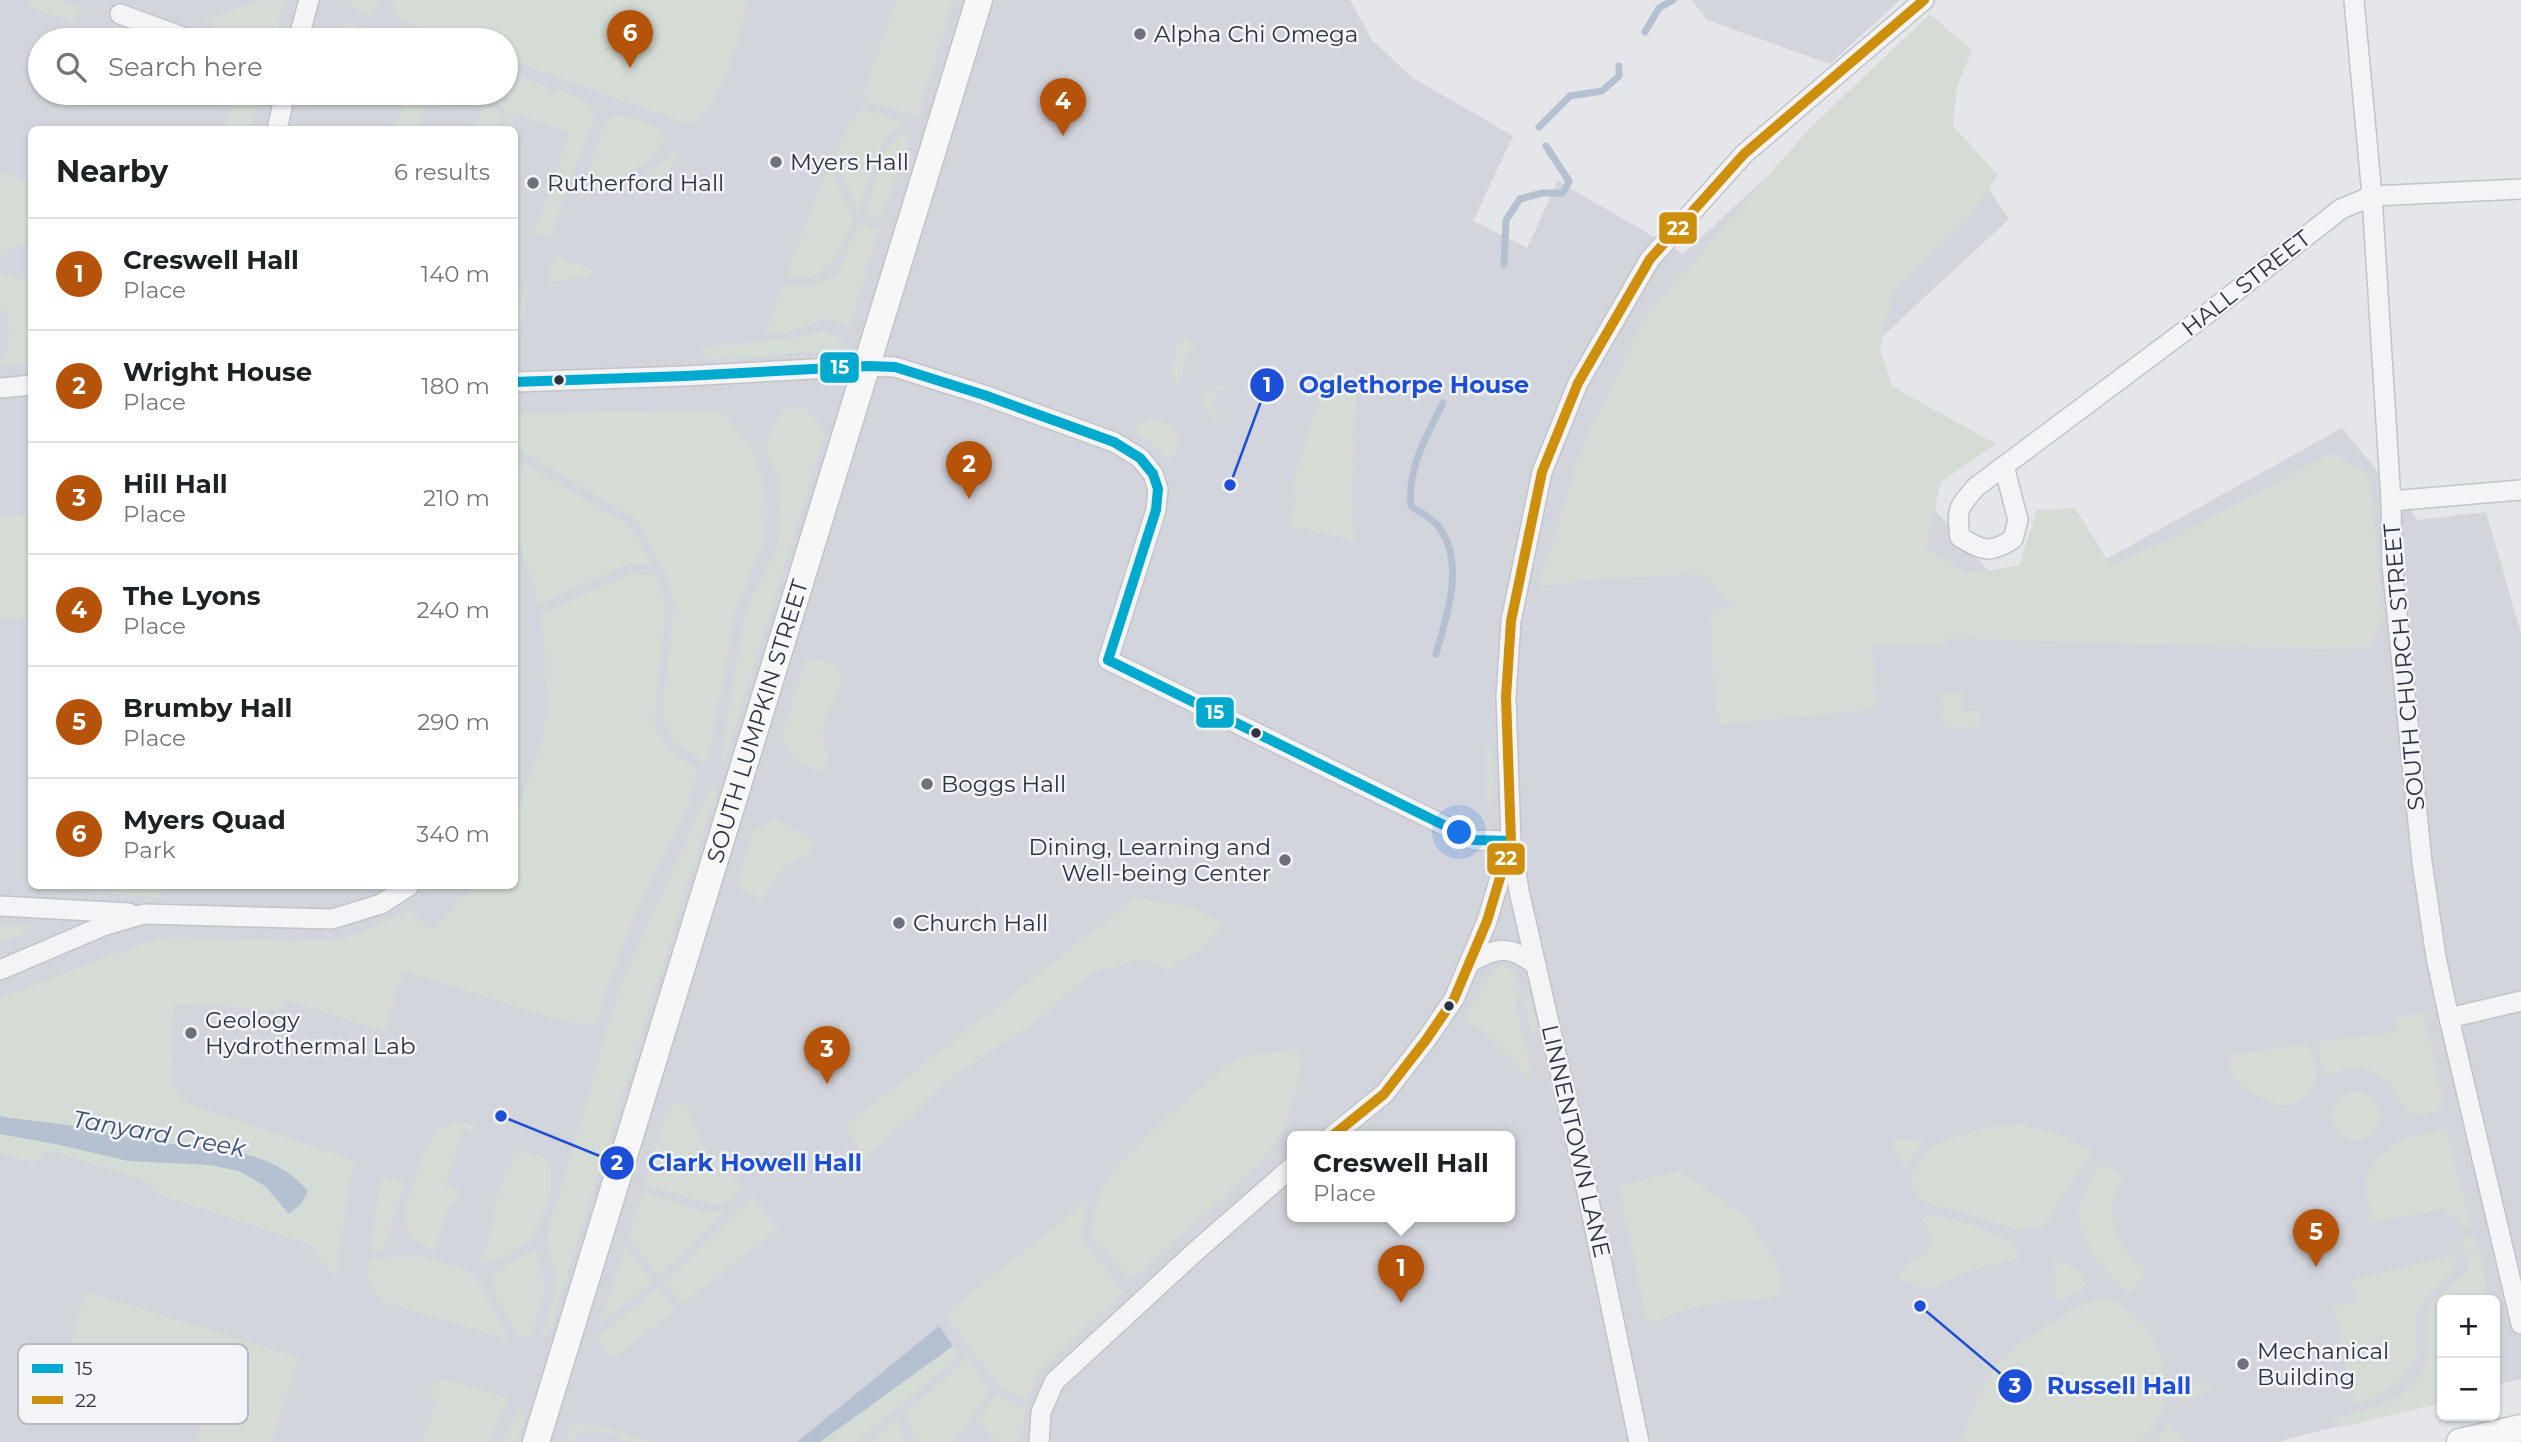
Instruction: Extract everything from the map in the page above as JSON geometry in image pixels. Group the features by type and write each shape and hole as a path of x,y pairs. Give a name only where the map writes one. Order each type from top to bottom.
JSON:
{"main road":[{"name":"SOUTH LUMPKIN STREET","path":"537,1442 979,0"},
{"path":"2460,1442 2521,1428"}],"street":[{"path":"301,28 309,0"},
{"path":"1338,1131 1384,1094 1434,1029 1454,999 1487,921 1511,841 1506,697 1511,621 1542,472 1578,383 1650,260 1744,154 1924,0"},
{"name":"SOUTH CHURCH STREET","path":"2354,0 2372,196 2394,588 2422,862 2436,957 2449,1018 2521,1324"},
{"path":"120,14 158,28"},
{"path":"279,126 283,105"},
{"name":"HALL STREET","path":"2004,466 2342,209 2372,196 2521,189"},
{"path":"518,382 895,367 984,394 1111,440 1140,458 1153,474 1158,489 1156,510 1108,660 1474,840 1511,841"},
{"path":"0,388 28,385"},
{"path":"2391,501 2521,490"},
{"name":"LINNENTOWN LANE","path":"1511,841 1519,891 1583,1172 1639,1442"},
{"path":"0,906 144,914 331,919 381,904 404,889"},
{"path":"0,970 103,926 144,914"},
{"path":"1471,962 1490,951 1503,950 1518,953 1536,965"},
{"path":"2449,1018 2521,1002"},
{"path":"1039,1442 1041,1412 1054,1382 1196,1251 1287,1172"}],"shaded area":[{"path":"0,0 1350,0 1372,40 1413,78 1513,136 1473,221 1527,248 1558,181 1683,254 1897,57 2009,219 1828,387 2020,607 2342,428 2418,520 2486,512 2521,633 2521,1379 2500,1384 2500,1295 2437,1295 2437,1400 2276,1442 0,1442"},
{"path":"29,0 61,0 80,7 73,22 30,7"},
{"path":"258,0 285,1 277,28 218,28 205,21"},
{"path":"353,0 378,0 372,17 351,7"},
{"path":"392,0 746,0 728,70 709,106 699,118 688,124 518,63 518,28 423,28 395,18"},
{"path":"896,0 953,0 918,117 865,101 865,89"},
{"path":"1692,0 1900,0 1830,64 1707,20"},
{"path":"1930,14 1972,50 1957,86 1953,126 1998,175 1971,215 1892,293 1880,351 1893,387 1996,444 1941,482 1926,549 1966,573 2019,566 2037,510 2075,508 2111,565 2172,538 2333,452 2369,475 2383,617 2370,648 2317,649 1944,638 1945,646 1871,645 1877,709 1720,724 1715,704 1710,610 1735,608 1704,574 1598,579 1539,586 1579,456 1644,318 1808,130"},
{"path":"344,23 366,28 343,28"},
{"path":"518,76 549,87 549,91 555,93 557,90 577,97 591,109 593,123 549,239 534,232 570,133 517,114 512,126 504,126 506,115 502,105 518,105"},
{"path":"232,105 257,105 253,126 224,126"},
{"path":"403,105 440,105 438,110 426,106 418,126 395,126"},
{"path":"483,105 493,107 501,119 500,126 476,124"},
{"path":"861,109 900,122 903,127 891,133 883,142 858,212 834,156 849,125"},
{"path":"621,115 658,127 663,139 659,149 641,166 580,194 604,125 610,118"},
{"path":"904,132 910,134 881,218 864,215 883,153"},
{"path":"676,152 681,156 651,190 640,186 638,181"},
{"path":"829,162 853,220 837,255 823,271 801,277 786,276"},
{"path":"0,172 28,182 28,241 0,256"},
{"path":"858,224 879,229 850,325 827,319 783,334 766,333 783,285 809,287 837,275"},
{"path":"556,256 591,269 594,273 587,277 547,282"},
{"path":"0,274 28,280 28,364 0,366 8,345 9,329 8,319 0,306"},
{"path":"528,287 518,345 518,288"},
{"path":"823,331 844,340 835,350 709,360 703,352 703,347 795,338"},
{"path":"1183,338 1194,344 1183,363 1183,379 1176,385 1170,371 1179,341"},
{"path":"1340,375 1356,397 1351,495 1356,544 1340,537 1287,525 1298,493 1292,486 1310,424 1332,376"},
{"path":"1222,384 1223,391 1218,390 1212,409 1217,411 1214,423 1201,401 1203,396"},
{"path":"784,409 808,409 825,434 724,764 720,763 743,625 750,601 778,547 778,478 765,448 773,422"},
{"path":"720,410 756,454 767,510 763,542 736,609 710,752 705,763 674,742 664,722 674,607 665,572 637,520 518,449 518,414"},
{"path":"1148,420 1168,424 1175,433 1178,453 1169,462 1134,432 1137,426"},
{"path":"518,460 628,524 653,565 629,563 539,605 529,569 518,544"},
{"path":"0,515 28,516 28,619 0,618"},
{"path":"631,574 658,576 665,608 654,725 669,749 696,768 686,811 637,910 596,1025 563,1021 403,971 384,1031 284,1000 281,1012 174,1004 172,1082 184,1102 353,1160 335,1277 311,1245 160,1195 147,1181 49,1150 32,1163 0,1153 0,998 159,937 290,941 343,939 412,910 426,929 435,927 471,889 518,889 518,809 536,764 547,715 545,643 540,614"},
{"path":"822,660 839,667 840,680 823,729 829,756 822,772 800,764 781,738 805,661"},
{"path":"1942,693 1964,693 1962,711 1980,711 1981,726 1950,728 1944,722"},
{"path":"1486,743 1492,749 1492,802 1487,802"},
{"path":"711,787 717,789 569,1270 548,1337 542,1336 556,1293 547,1236 620,986"},
{"path":"774,818 816,840 806,857 791,863 782,871 764,900 740,888 737,882 754,828 758,829"},
{"path":"27,843 28,843 28,888"},
{"path":"41,889 161,889 160,897"},
{"path":"1135,898 1194,908 1223,923 1208,943 1168,971 1143,959 1093,972 1030,1026 956,1074 862,1161 847,1125"},
{"path":"0,925 33,926 25,933 0,943"},
{"path":"1500,966 1516,973 1519,993 1515,1003 1531,1069 1530,1078 1525,1076 1498,1044 1464,1019 1490,975"},
{"path":"1528,990 1537,1026 1532,1035 1524,1002"},
{"path":"2424,1013 2444,1109 2411,1114 2389,1083 2364,1069 2346,1069 2327,1077 2316,1042 2398,1032 2396,1017"},
{"path":"2307,1044 2314,1058 2316,1075 2306,1094 2292,1104 2265,1099 2229,1075 2231,1055"},
{"path":"1298,1049 1301,1066 1289,1117 1262,1162 1132,1279 1091,1235 1099,1191 1129,1153 1216,1074 1238,1058"},
{"path":"2356,1092 2373,1099 2380,1116 2373,1133 2356,1140 2339,1133 2332,1116 2339,1099"},
{"path":"677,1103 687,1107 698,1137 709,1153 740,1183 740,1193 724,1203 713,1204 644,1185 668,1108"},
{"path":"456,1122 474,1125 472,1132 463,1130 445,1185 458,1190 454,1204 450,1204 435,1250 414,1238 409,1231 406,1224 407,1205 432,1136 440,1128"},
{"path":"2020,1124 2068,1137 2092,1151 2044,1226 2019,1230 1918,1198 1913,1175 1928,1151 1957,1136 1974,1131"},
{"path":"2447,1129 2471,1227 2460,1229 2457,1215 2448,1216 2445,1209 2372,1222 2365,1188 2368,1174 2377,1158 2400,1139"},
{"path":"1892,1139 1921,1141 1921,1146 1905,1168 1901,1167 1901,1159"},
{"path":"515,1150 543,1157 551,1166 551,1192 530,1241 500,1259 485,1262 482,1258 495,1216 492,1215"},
{"path":"2103,1162 2124,1178 2113,1201 2113,1223 2129,1256 2143,1268 2145,1274 2135,1289 2128,1293 2101,1266 2082,1230 2080,1206 2089,1183"},
{"path":"1680,1171 1746,1216 1780,1270 1781,1293 1756,1300 1698,1307 1647,1324 1619,1186"},
{"path":"381,1177 405,1183 384,1250 370,1251"},
{"path":"643,1192 708,1213 727,1210 659,1276 628,1237"},
{"path":"754,1197 778,1229 683,1303 664,1282"},
{"path":"1087,1201 1081,1239 1124,1293 1053,1357 1036,1376 1028,1402 1000,1387 945,1314"},
{"path":"1927,1215 1951,1219 1994,1233 2016,1248 2022,1257 1962,1273 1936,1288 1918,1287 1901,1280 1899,1274 1902,1268 1930,1246 1931,1236 1923,1218"},
{"path":"2475,1236 2487,1295 2439,1295 2469,1270 2463,1238"},
{"path":"626,1245 653,1282 600,1324"},
{"path":"535,1250 544,1282 543,1291 532,1332 529,1336 522,1336 513,1329 493,1290 493,1276 510,1262"},
{"path":"418,1255 474,1273 509,1339 382,1302 368,1280 370,1259"},
{"path":"2454,1255 2455,1266 2429,1296 2419,1313 2416,1336 2419,1353 2413,1362 2400,1379 2384,1392 2354,1404 2334,1307 2357,1302 2352,1280"},
{"path":"2054,1262 2069,1265 2081,1272 2085,1284 2080,1292 2057,1301"},
{"path":"659,1286 675,1310 613,1359 597,1338"},
{"path":"87,1292 298,1357 273,1442 196,1442 201,1424 248,1424 248,1344 70,1344"},
{"path":"2106,1298 2116,1301 2142,1323 2158,1348 2163,1367 2165,1406 2150,1432 2135,1442 1961,1442 1982,1388 2001,1360 2072,1310 2091,1301"},
{"path":"2437,1298 2437,1404 2337,1428 2335,1418 2392,1400 2415,1382 2423,1370 2427,1355 2427,1323 2431,1306"},
{"path":"954,1345 959,1353 957,1358 857,1442 820,1442"},
{"path":"967,1358 991,1391 953,1442 915,1442 906,1412"},
{"path":"2181,1375 2212,1390 2177,1404"},
{"path":"444,1379 508,1398 490,1442 423,1442 437,1397 431,1395 437,1381"},
{"path":"997,1394 1025,1409 1020,1442 1001,1442 976,1422"},
{"path":"518,1410 526,1413 518,1442 503,1442"},
{"path":"898,1419 905,1442 870,1442"},
{"path":"2169,1423 2186,1442 2153,1442"},
{"path":"572,1424 604,1427 650,1442 629,1442 611,1434 590,1431 578,1433 574,1442 564,1442"}],"water":[{"path":"0,1116 84,1127 143,1140 253,1156 292,1175 308,1191 301,1204 289,1214 265,1186 239,1171 210,1165 128,1161 0,1134"},
{"path":"939,1326 953,1346 820,1442 797,1442"}],"waterway":[{"path":"1645,32 1659,8 1673,0"},
{"path":"1539,127 1570,96 1602,91 1619,76 1619,66"},
{"path":"1504,264 1506,220 1520,199 1542,193 1563,193 1569,181 1546,146"},
{"path":"1436,654 1452,589 1451,556 1438,526 1411,506 1411,492 1415,465 1443,403"}],"transit line":[{"name":"22","path":"1338,1131 1384,1094 1426,1040 1454,999 1487,921 1511,841 1506,697 1511,621 1542,472 1578,383 1650,259 1744,154 1924,0"},
{"name":"15","path":"518,382 895,367 984,395 1114,442 1140,458 1153,474 1158,489 1156,510 1108,660 1474,840 1511,841"}],"place":[{"name":"Alpha Chi Omega","path":"1140,34"},
{"name":"Myers Quad","path":"630,68"},
{"name":"The Lyons","path":"1063,136"},
{"name":"Myers Hall","path":"776,162"},
{"name":"Rutherford Hall","path":"533,183"},
{"name":"Oglethorpe House","path":"1230,485"},
{"name":"Wright House","path":"969,499"},
{"name":"Boggs Hall","path":"927,784"},
{"name":"Dining, Learning and Well-being Center","path":"1285,860"},
{"name":"Church Hall","path":"899,923"},
{"name":"Geology Hydrothermal Lab","path":"191,1033"},
{"name":"Hill Hall","path":"827,1084"},
{"name":"Clark Howell Hall","path":"501,1116"},
{"name":"Brumby Hall","path":"2316,1267"},
{"name":"Creswell Hall","path":"1401,1303"},
{"name":"Russell Hall","path":"1920,1306"},
{"name":"Mechanical Building","path":"2243,1364"}],"water label":[{"name":"Tanyard Creek","path":"159,1134"}]}
